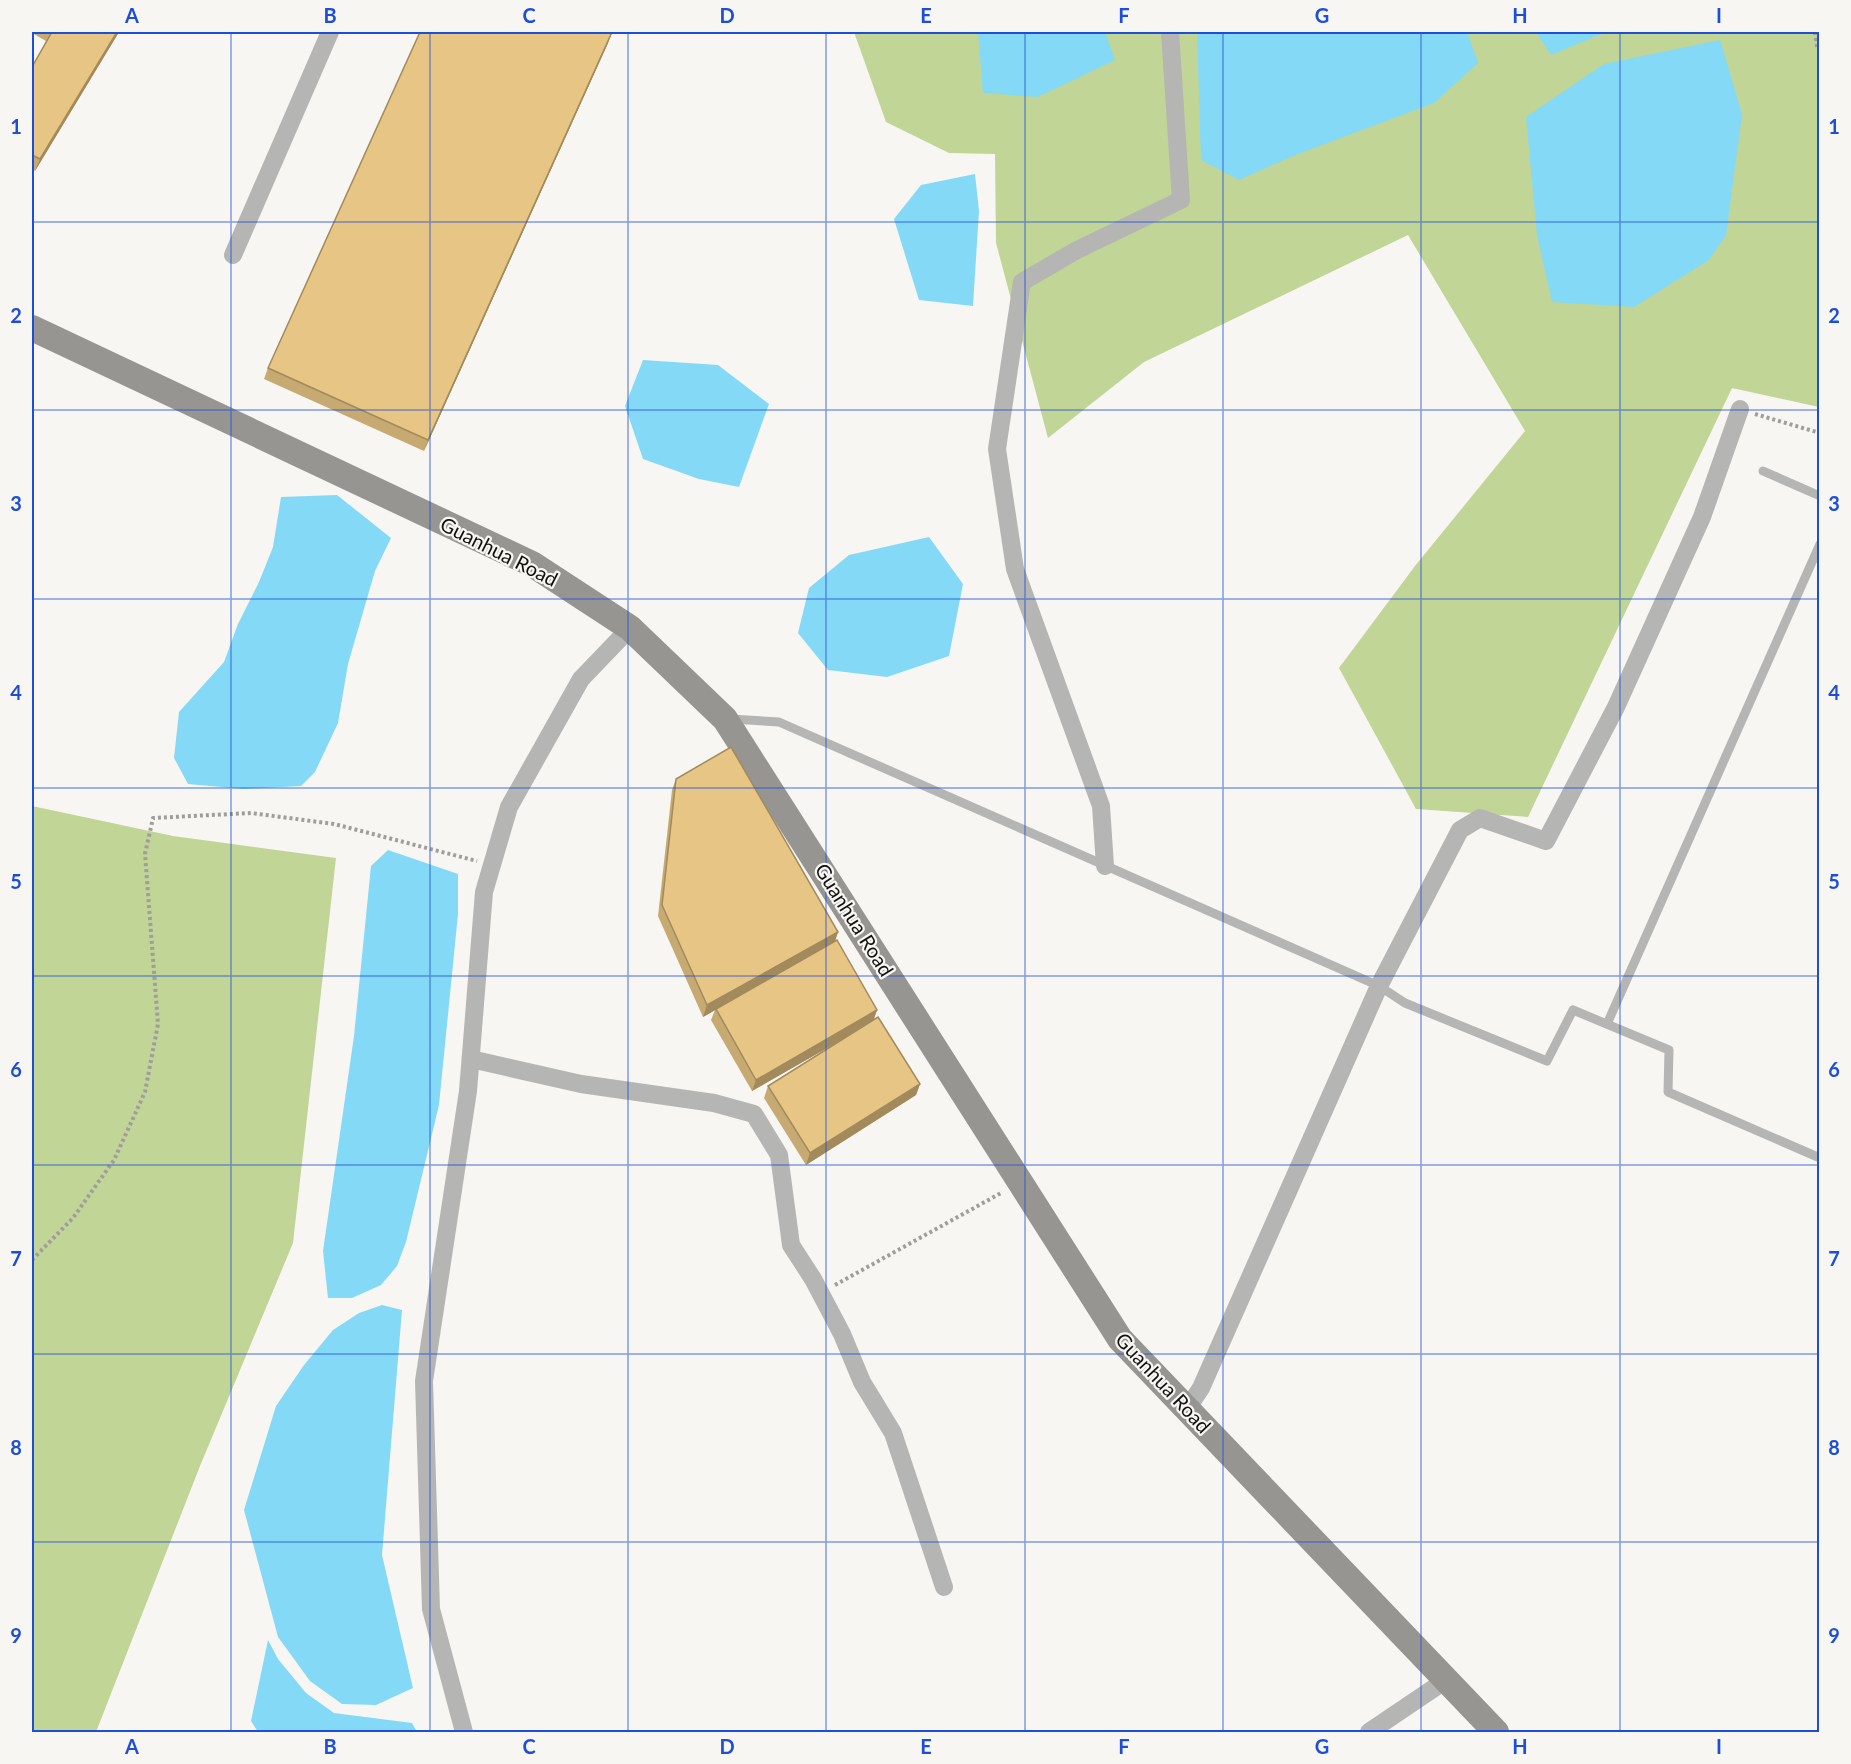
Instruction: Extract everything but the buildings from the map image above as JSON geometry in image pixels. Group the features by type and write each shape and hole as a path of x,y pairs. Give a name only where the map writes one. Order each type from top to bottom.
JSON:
{"main road":[{"name":"Guanhua Road","path":"32,328 532,564 630,628 725,719 1119,1339 1496,1732"}],"street":[{"path":"233,255 330,32"},
{"path":"1105,866 1101,807 1015,569 997,449 1022,282 1077,250 1181,200 1170,32"},
{"path":"1186,1409 1206,1378 1379,986 1460,830 1480,818 1546,841 1616,707 1688,549 1702,517 1740,409"},
{"path":"464,1732 431,1609 424,1381 468,1091 484,892 509,807 581,679 630,628"},
{"path":"471,1059 581,1084 714,1103 754,1114 779,1155 790,1245 821,1293 842,1334 862,1382 892,1433 944,1587"},
{"path":"1369,1732 1446,1680"}],"lane":[{"path":"1763,471 1820,496"},
{"path":"1607,1024 1820,544"},
{"path":"725,719 779,722 1379,986 1405,1003 1547,1061 1573,1010 1669,1050 1668,1092 1820,1158"}],"path":[{"path":"1815,32 1817,47 1820,49"},
{"path":"1740,409 1820,433"},
{"path":"32,1260 73,1218 114,1160 145,1092 158,1023 145,854 153,818 251,813 334,824 492,865"},
{"path":"821,1293 1020,1183"}],"green space":[{"path":"854,32 1819,32 1819,407 1732,388 1528,817 1416,809 1339,668 1415,566 1525,431 1408,235 1144,362 1048,438 996,243 995,154 949,153 886,122"},
{"path":"32,806 173,836 336,858 293,1243 200,1466 96,1732 32,1732"}],"water":[{"path":"978,32 1105,32 1115,60 1038,97 983,93"},
{"path":"1197,32 1467,32 1478,63 1434,103 1293,156 1239,180 1201,160"},
{"path":"1536,32 1606,32 1551,55"},
{"path":"1720,40 1742,114 1726,235 1709,260 1634,307 1552,302 1537,235 1526,117 1604,64"},
{"path":"975,174 979,211 973,306 919,300 894,219 921,185"},
{"path":"643,360 718,365 769,404 739,487 699,479 643,459 625,406"},
{"path":"337,495 391,538 375,571 348,664 338,723 315,772 301,786 244,789 188,784 174,758 179,712 224,662 238,624 273,547 281,497"},
{"path":"929,537 963,584 949,656 887,677 828,670 798,633 809,588 849,555"},
{"path":"388,850 458,874 458,914 439,1105 406,1242 397,1266 381,1285 352,1298 328,1298 323,1251 354,1036 371,866"},
{"path":"382,1305 402,1310 382,1555 413,1688 376,1705 342,1704 310,1681 278,1637 244,1510 276,1406 304,1365 333,1330 359,1313"},
{"path":"268,1640 278,1659 306,1693 334,1713 412,1723 417,1732 258,1732 251,1721"}]}
